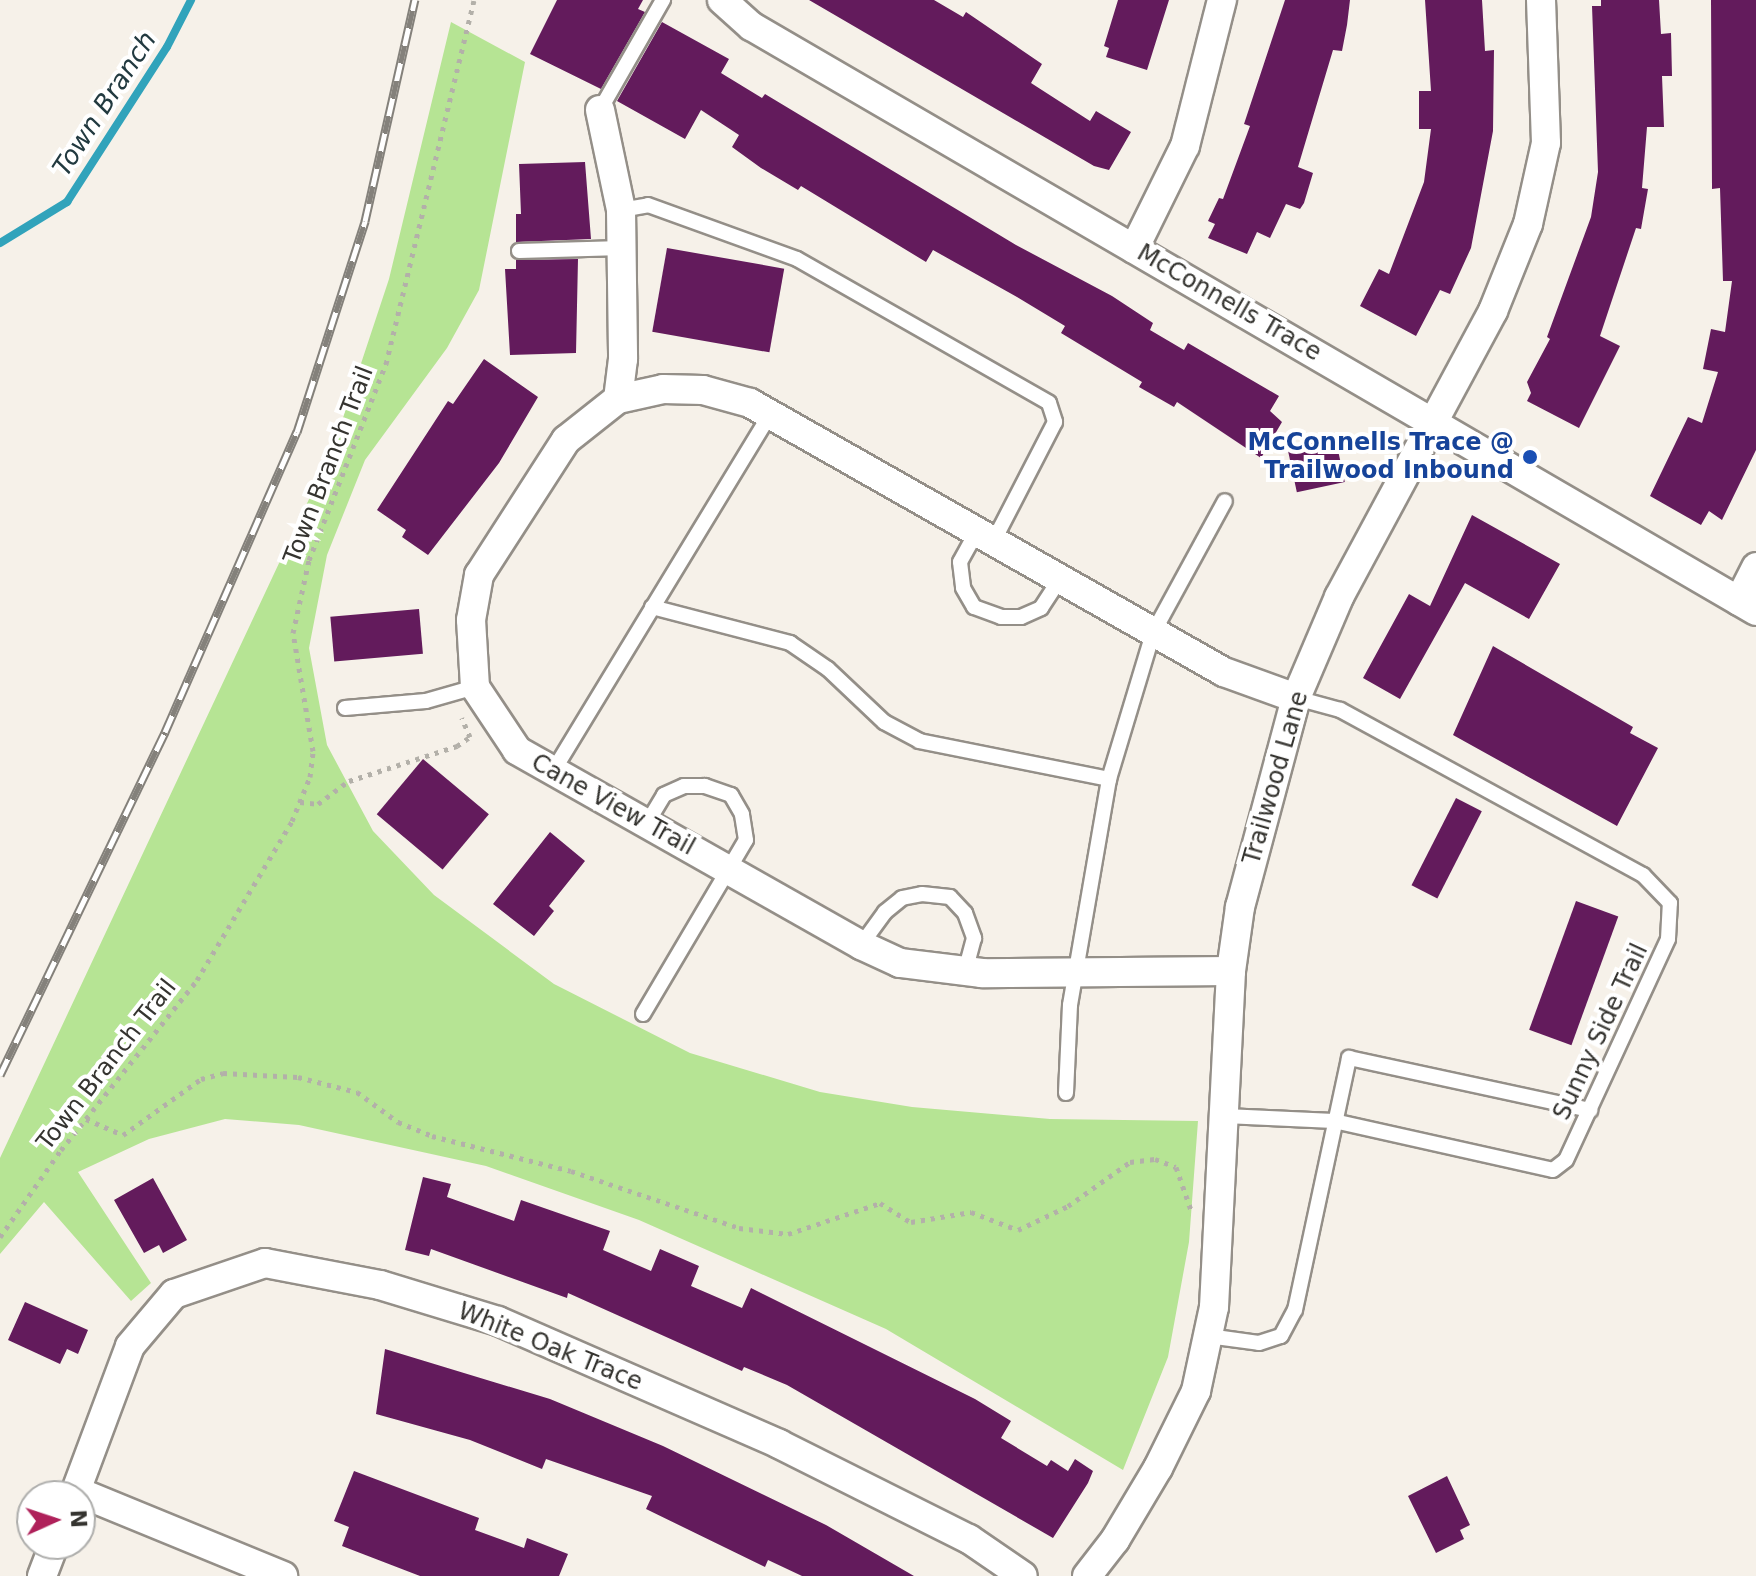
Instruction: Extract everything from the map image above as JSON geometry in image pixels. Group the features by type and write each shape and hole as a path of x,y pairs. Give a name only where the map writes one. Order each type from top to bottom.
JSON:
{"street":[{"name":"McConnells Trace","path":"722,0 751,26 1748,606 1756,567"},
{"path":"1134,249 1185,146 1216,39 1222,0"},
{"name":"Trailwood Lane","path":"1087,1576 1115,1540 1158,1468 1196,1391 1208,1336 1219,1239 1231,971 1240,907 1296,698 1339,597 1493,311 1528,224 1546,143 1541,0"},
{"path":"600,110 621,210 623,359 618,399"},
{"path":"462,692 479,575 566,440 618,399 663,389 703,390 770,414 1224,672 1296,698"},
{"name":"Cane View Trail","path":"462,692 517,750 552,773 729,868 861,945 900,963 965,971 1231,971"},
{"name":"White Oak Trace","path":"80,1480 130,1346 174,1294 265,1263 380,1285 498,1321 779,1444 969,1539 1023,1576"},
{"path":"96,1501 283,1576"}],"lane":[{"path":"600,110 663,0"},
{"path":"621,210 648,205 797,259 1049,403 1055,422 985,537 960,562 963,588 974,607 1001,617 1021,617 1041,608 1059,580"},
{"path":"519,251 622,248"},
{"path":"552,773 770,414"},
{"path":"1066,1093 1070,1005 1109,779 1153,633 1225,501"},
{"path":"652,607 790,643 828,669 884,722 919,741 1109,779"},
{"path":"345,708 462,692"},
{"name":"Sunny Side Trail","path":"1225,1116 1334,1121 1553,1170 1566,1160 1668,939 1670,903 1629,868 1340,710 1296,698"},
{"path":"643,1014 746,840 742,814 731,795 705,786 684,786 664,795 646,825"},
{"path":"861,945 885,912 902,898 922,894 950,897 965,913 974,938 965,971"},
{"path":"1208,1336 1259,1343 1281,1336 1295,1310 1349,1058 1590,1110"}],"path":[{"name":"Town Branch Trail","path":"0,1237 86,1119 197,980 300,802 313,751 293,633 305,574 386,364 474,0"},
{"path":"300,802 318,804 349,781 421,754 439,753 470,737 462,692"},
{"path":"86,1119 101,1130 123,1135 201,1079 223,1073 298,1077 357,1092 398,1122 432,1136 571,1171 739,1228 788,1234 880,1203 911,1222 971,1212 1005,1230 1018,1230 1068,1206 1130,1162 1155,1159 1176,1167 1198,1239 1219,1239"}],"green space":[{"path":"451,22 525,62 479,290 447,348 365,460 327,555 309,648 327,745 373,831 434,895 554,984 690,1053 820,1092 912,1107 1050,1119 1198,1121 1189,1242 1168,1357 1123,1470 886,1329 639,1220 486,1166 299,1125 225,1119 149,1139 78,1172 151,1283 131,1301 44,1202 0,1254 0,1158 333,448 389,279"}],"building":[{"path":"557,0 643,0 638,9 645,12 601,89 530,54"},
{"path":"809,0 934,0 963,17 966,12 1042,64 1031,83 1090,121 1096,111 1131,132 1109,170 1094,166"},
{"path":"1118,0 1169,0 1147,70 1106,57 1109,48 1104,46"},
{"path":"1285,0 1350,0 1347,25 1342,51 1333,50 1298,167 1313,173 1304,203 1300,209 1286,204 1270,238 1257,232 1247,254 1208,238 1215,224 1208,221 1219,198 1223,199 1250,126 1244,124"},
{"path":"1425,0 1482,0 1485,51 1494,50 1493,131 1471,248 1450,294 1440,290 1416,336 1360,306 1379,269 1389,274 1424,182 1431,129 1419,129 1419,91 1431,91"},
{"path":"1601,0 1659,0 1661,34 1671,33 1672,76 1662,76 1664,127 1647,127 1642,188 1648,189 1641,229 1636,228 1600,336 1620,346 1579,428 1527,401 1531,393 1527,382 1550,339 1547,337 1591,217 1598,172 1592,6 1601,6"},
{"path":"1711,0 1756,0 1756,450 1722,520 1709,511 1701,525 1650,496 1688,417 1702,423 1718,372 1703,369 1711,329 1725,332 1732,281 1723,281 1720,188 1712,189"},
{"path":"662,22 729,59 721,73 762,98 765,94 1016,245 1112,296 1153,323 1150,330 1184,350 1188,343 1279,396 1270,411 1282,422 1261,458 1177,402 1174,407 1139,387 1142,382 1061,333 1065,326 1017,297 933,250 926,262 801,186 798,190 761,168 732,147 739,135 701,110 685,139 617,101"},
{"path":"585,162 591,239 516,242 516,214 521,214 519,164"},
{"path":"667,248 784,269 769,352 652,332"},
{"path":"578,259 576,353 510,355 505,269 516,269 516,260"},
{"path":"484,359 538,397 499,463 428,555 402,537 406,530 377,510 448,401 453,404"},
{"path":"1335,436 1345,482 1297,492 1287,446"},
{"path":"1472,515 1560,564 1529,619 1465,583 1400,699 1363,678 1409,594 1430,606"},
{"path":"419,609 423,654 334,662 330,617"},
{"path":"1493,646 1633,727 1630,733 1658,748 1617,826 1453,735"},
{"path":"423,759 489,814 443,869 377,814"},
{"path":"1456,798 1482,811 1437,898 1412,885"},
{"path":"550,832 585,861 549,906 554,911 534,936 493,904"},
{"path":"1576,901 1618,916 1571,1045 1529,1030"},
{"path":"423,1177 451,1184 447,1197 514,1221 521,1200 610,1231 603,1250 651,1271 660,1249 699,1266 691,1286 742,1308 751,1288 975,1399 1011,1421 1001,1438 1047,1466 1051,1460 1068,1471 1075,1459 1093,1471 1088,1483 1053,1538 787,1385 744,1367 742,1371 568,1293 567,1298 431,1249 429,1256 405,1250"},
{"path":"153,1178 187,1240 163,1253 159,1245 144,1253 114,1200"},
{"path":"25,1302 88,1330 78,1354 67,1349 60,1364 8,1340"},
{"path":"385,1349 550,1399 663,1446 826,1525 914,1576 802,1576 768,1560 765,1567 646,1509 652,1496 546,1459 542,1469 470,1440 376,1414"},
{"path":"354,1471 479,1518 475,1530 524,1548 527,1538 568,1554 559,1576 420,1576 342,1546 349,1527 334,1521"},
{"path":"1447,1476 1470,1525 1460,1530 1464,1539 1436,1553 1408,1496"}],"waterway":[{"name":"Town Branch","path":"0,243 67,202 167,47 191,0"}],"railway":[{"path":"0,1075 165,732 297,432 365,221 415,0"}],"place":[{"name":"McConnells Trace @ Trailwood Inbound","path":"1530,457"}]}
